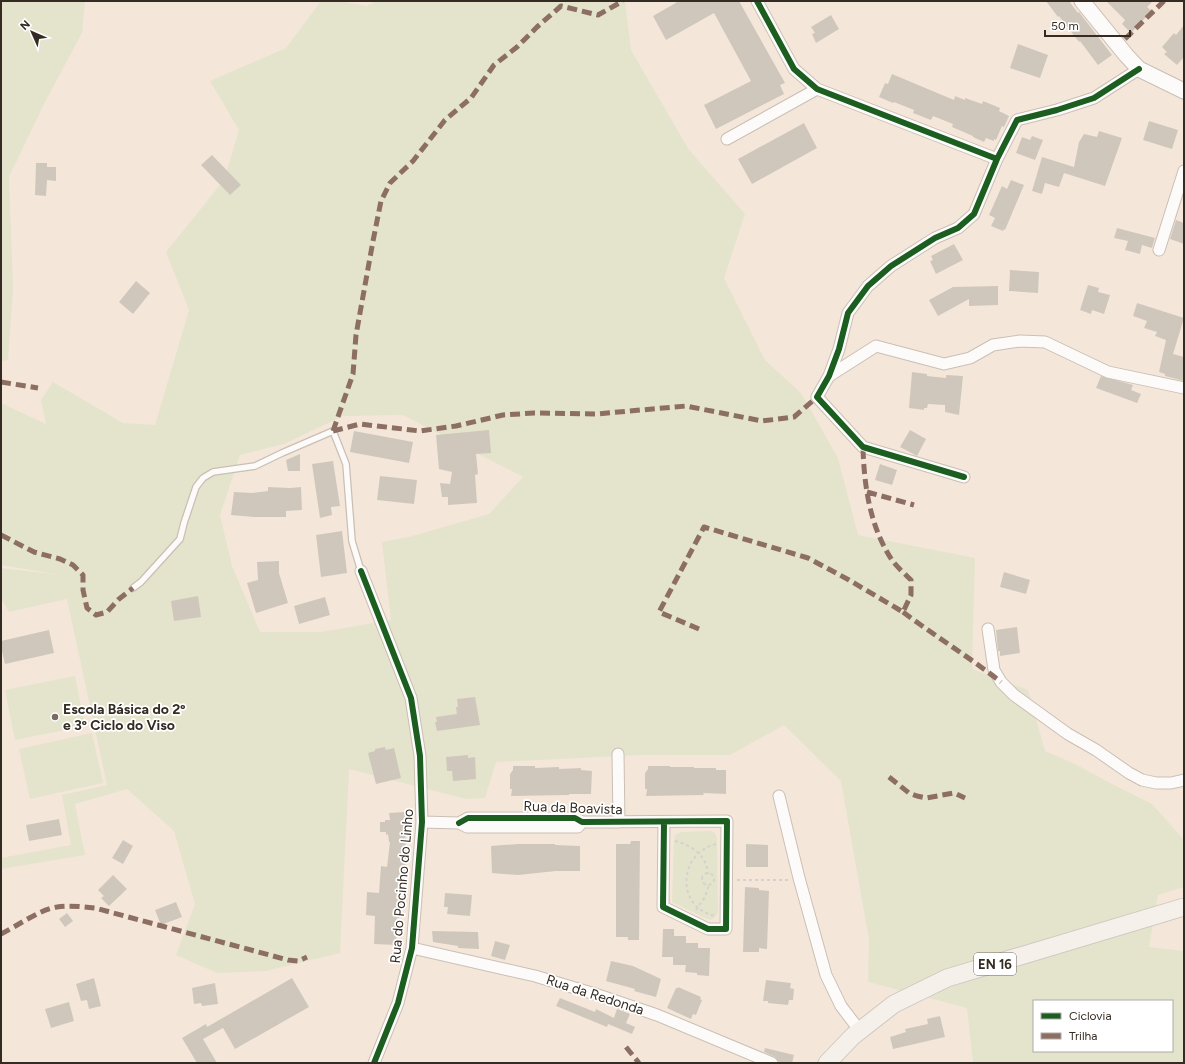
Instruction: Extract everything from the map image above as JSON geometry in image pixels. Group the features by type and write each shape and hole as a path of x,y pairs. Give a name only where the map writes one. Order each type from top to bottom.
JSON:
{"main road":[{"name":"EN 16","path":"827,1063 853,1036 894,1004 948,978 1184,907"}],"street":[{"path":"757,1 794,69 816,89 997,159"},
{"path":"1082,1 1139,69 1184,91"},
{"path":"964,477 863,447 817,397 829,376 839,349 848,313 868,286 891,266 935,238 958,228 974,214 997,159 1017,120 1094,98 1139,69"},
{"path":"727,139 816,89"},
{"path":"1159,250 1184,172"},
{"path":"829,376 876,346 944,364 970,358 993,345 1020,341 1045,342 1108,372 1184,388"},
{"name":"Rua do Pocinho do Linho","path":"361,571 411,698 420,756 422,822 412,948 398,1003 374,1063"},
{"path":"988,629 994,670 1001,682 1014,694 1068,734 1142,780 1156,783 1171,783 1184,780"},
{"path":"618,754 619,822"},
{"path":"779,796 799,880 826,975 841,1006 860,1031"},
{"name":"Rua da Boavista","path":"422,822 459,823 468,818 575,818 582,822 727,821 726,880"},
{"path":"664,822 663,908 708,929 726,929 726,880"},
{"name":"Rua da Redonda","path":"412,948 535,976 595,994 657,1015 772,1063"}],"lane":[{"path":"133,588 146,577 180,539 196,487 203,478 213,472 255,466 333,431 346,464 352,541 361,571"}],"path":[{"path":"674,840 694,849 705,861 708,868 708,874"},
{"path":"716,916 703,911 690,897 686,884 686,878 688,868 698,853 706,847 717,843"},
{"path":"708,874 704,876 703,879 704,883 709,885"},
{"path":"693,913 705,897 709,885 713,882 714,879 711,874 708,874"},
{"path":"726,880 799,880"}],"green space":[{"path":"1,1 85,1 82,33 44,104 9,177 13,289 8,360 1,361"},
{"path":"321,1 339,1 367,6 376,1 625,1 631,50 689,150 745,214 724,278 765,360 801,393 838,458 858,535 975,558 972,669 1028,690 1045,751 1075,764 1152,804 1184,840 1184,887 1158,895 1149,947 1184,951 1184,1063 973,1063 967,1008 868,982 869,940 841,781 784,725 730,755 640,755 496,762 485,798 466,799 349,769 340,953 266,971 217,973 176,955 195,904 174,831 127,789 75,804 85,855 1,869 1,858 71,845 62,795 107,785 67,599 9,612 1,598 1,568 61,575 1,565 1,403 46,424 41,400 53,382 123,423 155,425 189,310 166,252 224,180 239,130 210,81 286,48","holes":["403,415 523,477 489,514 409,537 382,542 391,620 321,632 260,632 232,566 220,515 240,455 284,444 343,416"]},
{"path":"75,676 85,726 15,740 5,690"},
{"path":"92,733 103,783 30,799 19,749"},
{"path":"710,831 715,833 717,838 718,913 711,920 672,902 675,835 681,832"}],"building":[{"path":"679,1 739,1 785,83 780,85 784,94 716,129 704,105 751,81 714,13 666,40 653,16"},
{"path":"1046,1 1069,1 1112,55 1098,65"},
{"path":"1106,1 1153,1 1147,7 1152,11 1131,33 1122,24 1125,20"},
{"path":"831,15 839,29 816,43 812,34 815,33 811,27"},
{"path":"1184,25 1184,57 1177,65 1164,54 1167,52 1162,47 1174,33 1176,35"},
{"path":"1018,44 1048,55 1040,78 1010,68"},
{"path":"892,74 954,100 955,96 982,104 983,101 1000,108 999,111 1009,116 1004,127 1002,126 996,140 994,139 994,141 986,138 984,142 952,127 953,124 933,116 931,120 913,113 914,110 879,97 885,83 888,84"},
{"path":"1149,121 1178,130 1172,149 1143,140"},
{"path":"804,123 817,148 752,184 738,159"},
{"path":"1099,131 1122,138 1105,186 1064,173 1059,187 1045,183 1042,194 1032,191 1042,157 1074,167 1079,142 1084,134 1097,137"},
{"path":"1032,136 1043,140 1035,160 1016,153 1022,137 1030,140"},
{"path":"212,155 241,185 230,195 201,165"},
{"path":"36,163 47,163 47,167 56,167 56,181 47,180 46,196 35,195"},
{"path":"1011,180 1024,185 1005,230 1004,229 1003,231 991,226 995,218 989,215 1002,186 1007,189"},
{"path":"1176,220 1184,223 1184,244 1170,239"},
{"path":"1117,228 1155,238 1152,248 1142,245 1140,254 1125,250 1128,241 1114,238"},
{"path":"954,244 963,260 936,274 930,261 933,260 931,256"},
{"path":"1010,270 1039,272 1038,293 1009,291"},
{"path":"136,281 150,293 133,314 119,302"},
{"path":"1088,285 1099,288 1098,292 1110,295 1104,314 1092,310 1091,314 1080,310"},
{"path":"998,286 998,305 969,306 969,299 938,316 929,300 953,287"},
{"path":"1137,303 1184,318 1173,354 1184,357 1184,381 1165,376 1165,374 1159,372 1166,340 1155,336 1157,332 1144,328 1147,321 1133,316"},
{"path":"912,372 927,374 927,376 946,378 946,375 963,376 959,415 945,412 945,405 928,404 927,408 924,408 924,410 909,408"},
{"path":"1101,376 1133,385 1131,390 1141,394 1137,403 1096,388"},
{"path":"489,430 491,453 476,454 478,474 475,475 477,503 448,505 448,497 442,497 440,483 450,484 452,472 439,469 436,435"},
{"path":"910,430 926,439 917,456 900,447"},
{"path":"354,431 413,442 409,463 350,452"},
{"path":"300,454 300,471 288,471 286,460"},
{"path":"333,461 340,506 331,507 332,515 320,518 312,464"},
{"path":"880,464 897,470 892,485 875,480"},
{"path":"380,476 417,480 414,504 377,500"},
{"path":"268,487 301,487 302,510 286,511 286,517 231,515 234,492 252,493 268,491"},
{"path":"342,531 347,573 321,577 316,535"},
{"path":"279,561 279,573 288,603 256,613 247,583 258,580 257,562"},
{"path":"1004,572 1030,580 1026,594 1000,587"},
{"path":"198,596 201,617 174,621 171,601"},
{"path":"325,597 330,615 299,624 294,606"},
{"path":"1017,627 1020,653 1000,656 1000,651 998,651 996,630"},
{"path":"49,630 54,653 5,664 1,641"},
{"path":"475,697 480,725 437,731 435,722 437,722 436,717 457,714 457,699"},
{"path":"385,747 386,750 394,748 401,778 376,784 368,753 375,751 375,749"},
{"path":"468,755 468,758 475,757 476,779 453,781 452,771 447,771 446,757"},
{"path":"513,766 535,766 535,768 559,767 559,769 581,768 581,770 592,771 591,794 511,796 512,789 510,789 510,774 513,770"},
{"path":"648,766 716,768 716,770 726,770 726,794 703,793 704,795 646,796 647,789 645,789 645,773"},
{"path":"405,812 406,859 404,879 399,879 396,899 401,899 399,918 397,918 396,945 374,944 375,916 366,915 367,892 379,893 381,866 387,867 390,842 386,832 380,832 380,822 390,820 389,813"},
{"path":"59,819 62,835 29,841 26,825"},
{"path":"123,840 133,846 123,864 112,858"},
{"path":"631,841 640,841 639,940 628,940 628,937 616,937 616,844 630,844"},
{"path":"518,844 580,846 580,871 556,871 518,875 492,873 491,846"},
{"path":"746,844 768,845 768,867 746,867"},
{"path":"113,875 127,889 109,906 101,898 104,896 98,890"},
{"path":"745,887 759,888 759,890 769,891 767,949 759,948 759,952 743,952"},
{"path":"445,893 472,895 470,916 447,914 448,907 444,907"},
{"path":"176,902 182,917 161,925 155,910"},
{"path":"67,913 73,921 65,927 59,919"},
{"path":"663,929 674,929 674,936 686,936 686,943 698,943 698,948 710,948 709,976 685,972 686,965 673,965 673,957 662,957"},
{"path":"432,931 478,932 479,949 458,948 458,946 433,942"},
{"path":"495,941 510,945 505,960 491,956"},
{"path":"611,961 633,966 661,979 656,997 634,991 635,989 606,981"},
{"path":"94,978 101,1006 89,1009 87,1000 81,1001 76,984"},
{"path":"292,978 309,1007 235,1049 223,1028 203,1039 217,1063 197,1063 182,1038 206,1024 207,1027"},
{"path":"766,980 791,983 790,988 794,989 793,1000 789,1000 788,1005 763,1001"},
{"path":"215,983 218,1004 202,1006 201,1003 194,1004 192,988"},
{"path":"678,987 701,997 700,999 702,1000 696,1015 693,1014 691,1019 667,1008 676,988"},
{"path":"560,998 595,1012 596,1009 614,1018 617,1009 630,1014 626,1023 635,1027 632,1034 608,1024 607,1027 556,1006"},
{"path":"69,1002 74,1021 51,1028 45,1009"},
{"path":"940,1016 945,1037 893,1049 890,1037 906,1032 905,1029 928,1024 927,1019"},
{"path":"765,1048 794,1055 792,1063 779,1062 775,1057 764,1052"}],"marked path":[{"path":"333,431 353,374 356,335 373,241 381,201 390,183 413,161 445,120 471,98 494,65 517,47 561,6 598,15 623,1"},
{"path":"1125,39 1164,1"},
{"path":"1,382 38,388"},
{"path":"333,431 360,424 420,431 456,426 503,415 534,413 596,414 686,406 762,421 794,417 817,397"},
{"path":"699,629 659,612 704,527 808,558 903,612 911,595 911,580 892,560 878,534 873,520 867,491 863,447"},
{"path":"867,492 914,505"},
{"path":"1,535 34,552 60,559 73,565 83,575 83,590 87,608 96,615 107,612 119,599 133,588"},
{"path":"903,612 1001,682"},
{"path":"889,777 909,793 917,796 926,798 954,793 965,798"},
{"path":"1,934 36,914 51,908 72,906 95,908 288,960 298,961 307,957"},
{"path":"626,1047 639,1063"}],"cycle path":[{"path":"757,1 794,69 817,89 997,159"},
{"path":"964,477 863,447 817,397 829,376 839,349 848,313 868,286 891,266 935,238 958,228 974,214 997,159 1017,120 1057,110 1094,98 1139,69"},
{"path":"361,571 411,698 420,756 422,822 412,948 398,1003 374,1063"},
{"path":"459,823 468,818 575,818 582,822 727,821 726,929 708,929 663,907 664,822"}],"place":[{"name":"Escola Básica do 2º e 3º Ciclo do Viso","path":"55,717"}]}
